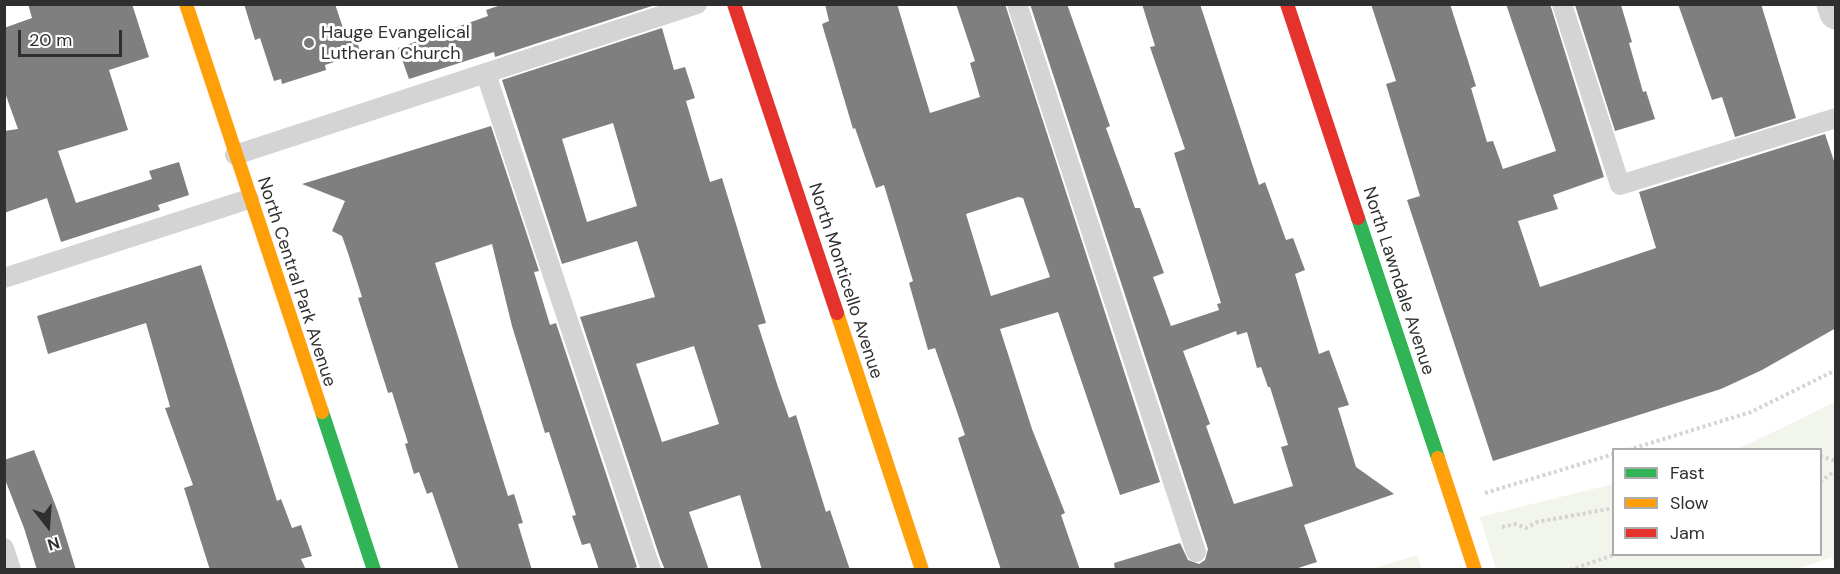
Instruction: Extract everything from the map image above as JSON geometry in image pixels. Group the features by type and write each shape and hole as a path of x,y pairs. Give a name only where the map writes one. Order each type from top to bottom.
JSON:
{"street":[{"name":"North Central Park Avenue","path":"186,4 374,570"},
{"name":"North Monticello Avenue","path":"734,4 922,570"},
{"name":"North Lawndale Avenue","path":"1287,4 1475,570"},
{"path":"1833,4 1836,13"}],"lane":[{"path":"235,155 697,4"},
{"path":"1017,4 1196,552"},
{"path":"1562,4 1620,185 1836,118"},
{"path":"486,74 651,570"},
{"path":"4,278 249,199"},
{"path":"4,548 11,570"}],"path":[{"path":"1634,448 1751,412 1836,370"},
{"path":"1453,503 1612,455"},
{"path":"1822,481 1836,470"},
{"path":"1502,526 1515,524 1526,528 1537,522 1612,508"},
{"path":"1570,570 1613,556"}],"shaded area":[{"path":"1835,402 1835,561 1830,558 1792,570 1496,569 1480,517 1612,484 1612,556 1822,556 1822,448 1740,448"},
{"path":"1417,555 1422,569 1372,569"}],"building":[{"path":"28,4 132,4 149,57 109,70 128,130 58,151 76,203 152,179 149,171 179,162 189,195 158,205 160,210 61,242 47,198 4,213 4,131 18,129 4,90 4,28 32,18"},
{"name":"Hauge Evangelical Lutheran Church","path":"244,4 335,4 344,31 352,29 361,53 325,65 326,70 282,84 281,79 274,81 260,38 255,40"},
{"path":"504,4 655,5 495,57 494,52 409,79 398,48 488,16 486,10"},
{"path":"825,4 897,4 930,113 980,97 970,63 975,61 956,4 1005,4 1160,482 1120,495 1058,312 1000,329 1032,429 1065,513 1061,515 1080,570 1001,570 958,438 965,435 935,348 928,350 909,283 913,281 884,185 876,188 855,128 853,129 822,24 829,21","holes":["1018,197 1023,198 1050,277 991,296 966,214"]},
{"path":"1030,4 1067,4 1110,126 1106,128 1135,208 1140,208 1164,273 1153,277 1171,326 1219,310 1217,304 1221,303 1174,153 1185,149 1150,47 1155,46 1142,4 1200,4 1259,185 1265,182 1286,240 1293,238 1305,270 1295,274 1319,354 1329,350 1349,405 1338,408 1356,467 1394,494 1304,525 1317,562 1292,570 1115,570 1114,563 1180,543 1188,560 1199,564 1205,560 1208,549","holes":["1236,331 1237,335 1247,332 1257,368 1261,367 1268,387 1270,387 1288,445 1281,447 1293,486 1234,504 1206,426 1210,424 1183,351"]},
{"path":"1371,4 1450,4 1476,86 1471,88 1487,142 1493,141 1503,169 1556,151 1506,4 1550,4 1604,177 1553,195 1558,209 1518,221 1540,287 1656,248 1639,192 1825,134 1836,167 1836,328 1762,370 1721,389 1493,461 1407,200 1420,196 1386,84 1396,81"},
{"path":"1678,4 1761,4 1796,118 1735,137 1722,97 1712,100"},
{"path":"1575,5 1621,5 1643,92 1646,91 1655,119 1615,131"},
{"path":"662,28 674,70 685,67 695,98 686,101 710,182 722,178 766,323 758,325 778,387 789,418 796,415 826,512 830,510 850,570 762,570 740,495 689,512 709,570 665,570 580,317 655,297 637,241 562,264 502,80","holes":["613,123 637,206 587,222 562,139","694,346 719,424 662,442 636,364"]},
{"path":"491,126 539,271 534,272 550,325 556,323 637,567 630,570 599,570 590,543 582,545 572,516 576,515 549,432 545,433 512,326 492,244 435,263 508,496 514,494 523,523 518,524 532,570 459,570 432,492 427,494 419,472 414,474 405,444 408,443 392,392 388,393 358,298 362,297 347,250 342,236 332,231 345,201 302,184"},
{"path":"201,265 277,501 281,499 292,528 301,525 312,556 301,559 306,570 210,570 184,488 193,485 165,408 170,407 146,323 48,354 37,316"},
{"path":"34,450 58,512 76,570 37,570 4,477 4,460"}],"traffic: fast":[{"path":"1358,218 1438,458"},
{"path":"322,412 374,570"}],"traffic: slow":[{"path":"186,4 322,412"},
{"path":"837,313 922,570"},
{"path":"1438,458 1475,570"}],"traffic: jam":[{"path":"734,4 837,313"},
{"path":"1287,4 1358,218"}],"place":[{"name":"Hauge Evangelical Lutheran Church","path":"309,43"}]}
